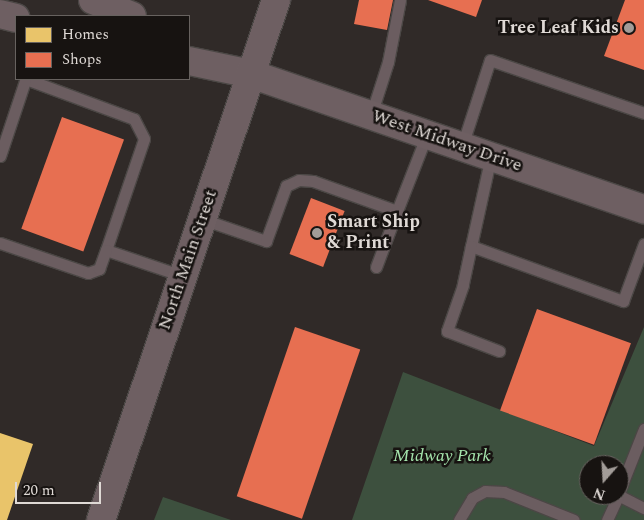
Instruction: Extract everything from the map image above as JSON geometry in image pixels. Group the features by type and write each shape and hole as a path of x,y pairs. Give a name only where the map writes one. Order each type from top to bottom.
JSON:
{"main road":[{"path":"93,0 130,15"},
{"name":"North Main Street","path":"101,520 276,0"},
{"path":"0,14 15,18"},
{"path":"190,43 251,74"},
{"path":"190,61 251,74"},
{"name":"West Midway Drive","path":"251,74 644,209"}],"lane":[{"path":"371,115 388,62 400,0"},
{"path":"462,146 490,60 644,113"},
{"path":"0,156 26,80 134,118 144,139 99,269 88,273 0,242"},
{"path":"376,267 427,134"},
{"path":"491,156 463,285 447,331 499,350"},
{"path":"202,219 266,242 286,186 299,180 313,181 396,212"},
{"path":"471,246 624,301 644,244"},
{"path":"106,250 183,276"},
{"path":"629,466 644,428"},
{"path":"459,520 472,498 485,491 504,492 574,520"},
{"path":"629,500 644,508"},
{"path":"606,520 613,505"}],"green space":[{"name":"Midway Park","path":"644,327 644,520 352,520 403,372 594,446"},
{"path":"163,497 231,520 154,520"}],"building: Homes":[{"path":"0,433 33,444 7,520 0,520"}],"building: Shops":[{"path":"359,0 393,0 387,30 354,24"},
{"path":"428,0 482,0 476,17"},
{"name":"Tree Leaf Kids","path":"625,0 644,0 644,70 604,56"},
{"path":"62,117 124,140 83,251 21,229"},
{"name":"Smart Ship & Print","path":"311,198 345,211 323,267 289,254"},
{"path":"537,309 631,343 594,445 500,410"},
{"path":"295,327 360,349 302,519 237,496"}],"place":[{"name":"Tree Leaf Kids","path":"629,28"},
{"name":"Smart Ship & Print","path":"317,233"}]}
